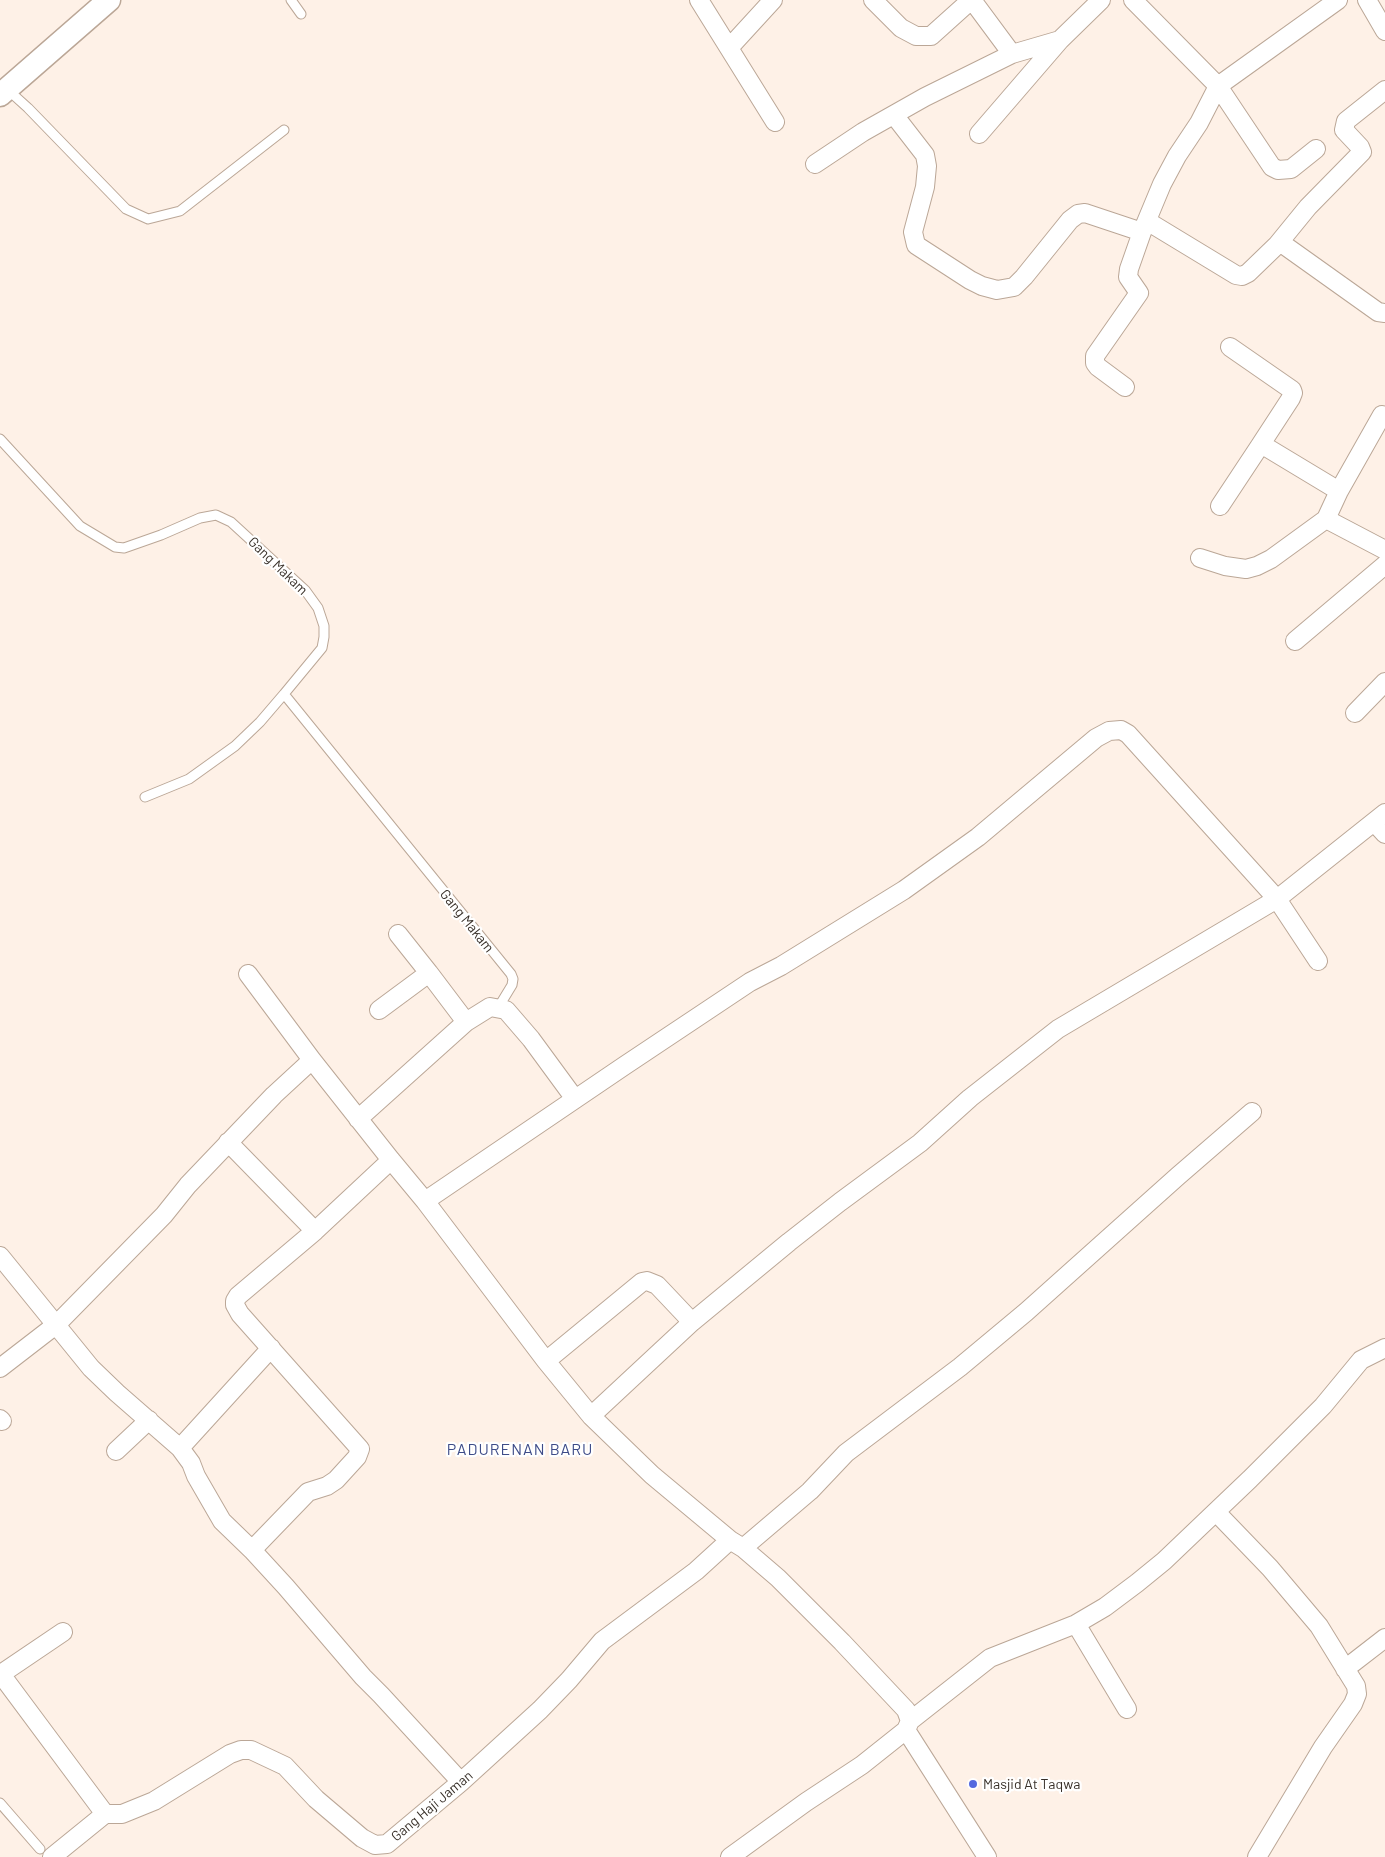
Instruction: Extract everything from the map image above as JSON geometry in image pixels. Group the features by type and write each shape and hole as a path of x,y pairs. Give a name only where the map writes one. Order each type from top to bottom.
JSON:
{"street":[{"path":"3,92 110,0"},
{"path":"699,0 775,122"},
{"path":"729,48 773,0"},
{"path":"873,0 901,28 916,36 931,36 972,0 1012,54"},
{"path":"979,134 1060,40 1101,0"},
{"path":"1133,0 1218,86 1272,167 1278,170 1291,169 1316,150"},
{"path":"1125,387 1098,367 1094,360 1138,294 1128,277 1128,273 1144,226 1177,156 1199,123 1218,86 1338,0"},
{"path":"1367,0 1385,31"},
{"path":"815,164 863,132 924,97 1012,54 1060,40"},
{"path":"894,115 925,155 927,166 925,186 913,232 916,245 970,280 997,290 1014,287 1070,220 1078,214 1085,213 1144,226 1236,275 1242,276 1248,273 1277,245 1308,207 1362,152 1360,147 1344,130 1346,121 1385,90"},
{"path":"1277,245 1284,245 1378,312 1385,313"},
{"path":"1220,506 1291,398 1292,390 1230,347"},
{"path":"1200,558 1225,566 1246,569 1257,566 1271,559 1326,519 1339,491 1382,415"},
{"path":"1261,444 1339,491"},
{"path":"1326,519 1385,550"},
{"path":"1295,640 1385,564"},
{"path":"1355,713 1385,682"},
{"path":"425,1201 750,982 796,957 904,890 978,837 1096,738 1109,731 1120,730 1128,734 1277,899 1318,961"},
{"path":"591,1416 692,1322 840,1202 920,1143 970,1098 1058,1029 1277,899 1381,823"},
{"path":"398,934 466,1022"},
{"path":"379,1010 429,973"},
{"path":"248,974 312,1060 390,1160 425,1201 546,1361 591,1416 652,1475 778,1578 906,1710 908,1726 987,1857"},
{"path":"358,1119 466,1022 490,1008 506,1010 531,1039 576,1099"},
{"path":"0,1368 57,1324 159,1221 188,1185 228,1142 312,1060"},
{"name":"Gang Haji Jaman","path":"105,1814 122,1814 154,1801 230,1754 241,1750 251,1750 284,1766 316,1799 362,1838 375,1845 386,1844 461,1782 569,1680 602,1641 696,1571 810,1491 846,1454 960,1367 1026,1312 1252,1112"},
{"path":"228,1142 315,1231"},
{"path":"252,1550 308,1492 327,1486 336,1480 357,1457 360,1449 237,1309 235,1301 238,1296 315,1231 390,1160"},
{"path":"0,1256 57,1324 90,1368 180,1448 191,1463 196,1476 218,1515 320,1625 363,1677 461,1782"},
{"path":"546,1361 642,1282 647,1281 657,1285 692,1322"},
{"path":"180,1448 271,1348"},
{"path":"730,1857 806,1802 862,1765 990,1658 1076,1624 1105,1607 1137,1583 1164,1561 1216,1512 1323,1406 1361,1360 1385,1348"},
{"path":"116,1450 149,1420"},
{"path":"1216,1512 1270,1568 1319,1626 1356,1686 1357,1694 1353,1704 1323,1747 1257,1857"},
{"path":"1076,1624 1127,1709"},
{"path":"46,1853 105,1814 0,1674 63,1632"},
{"path":"1345,1669 1385,1638"}],"lane":[{"path":"291,0 302,14"},
{"path":"3,92 28,108 126,209 148,219 180,211 284,130"},
{"name":"Gang Makam","path":"0,439 80,526 115,547 124,548 200,518 216,515 231,522 304,590 318,608 324,626 322,648 284,694 388,825 511,974 513,978 512,985 498,1008"},
{"path":"145,797 188,779 235,746 260,722 284,694"},
{"path":"0,1802 46,1853"}],"place":[{"name":"Masjid At Taqwa","path":"973,1784"}],"district":[{"name":"PADURENAN BARU","path":"520,1450"}]}
